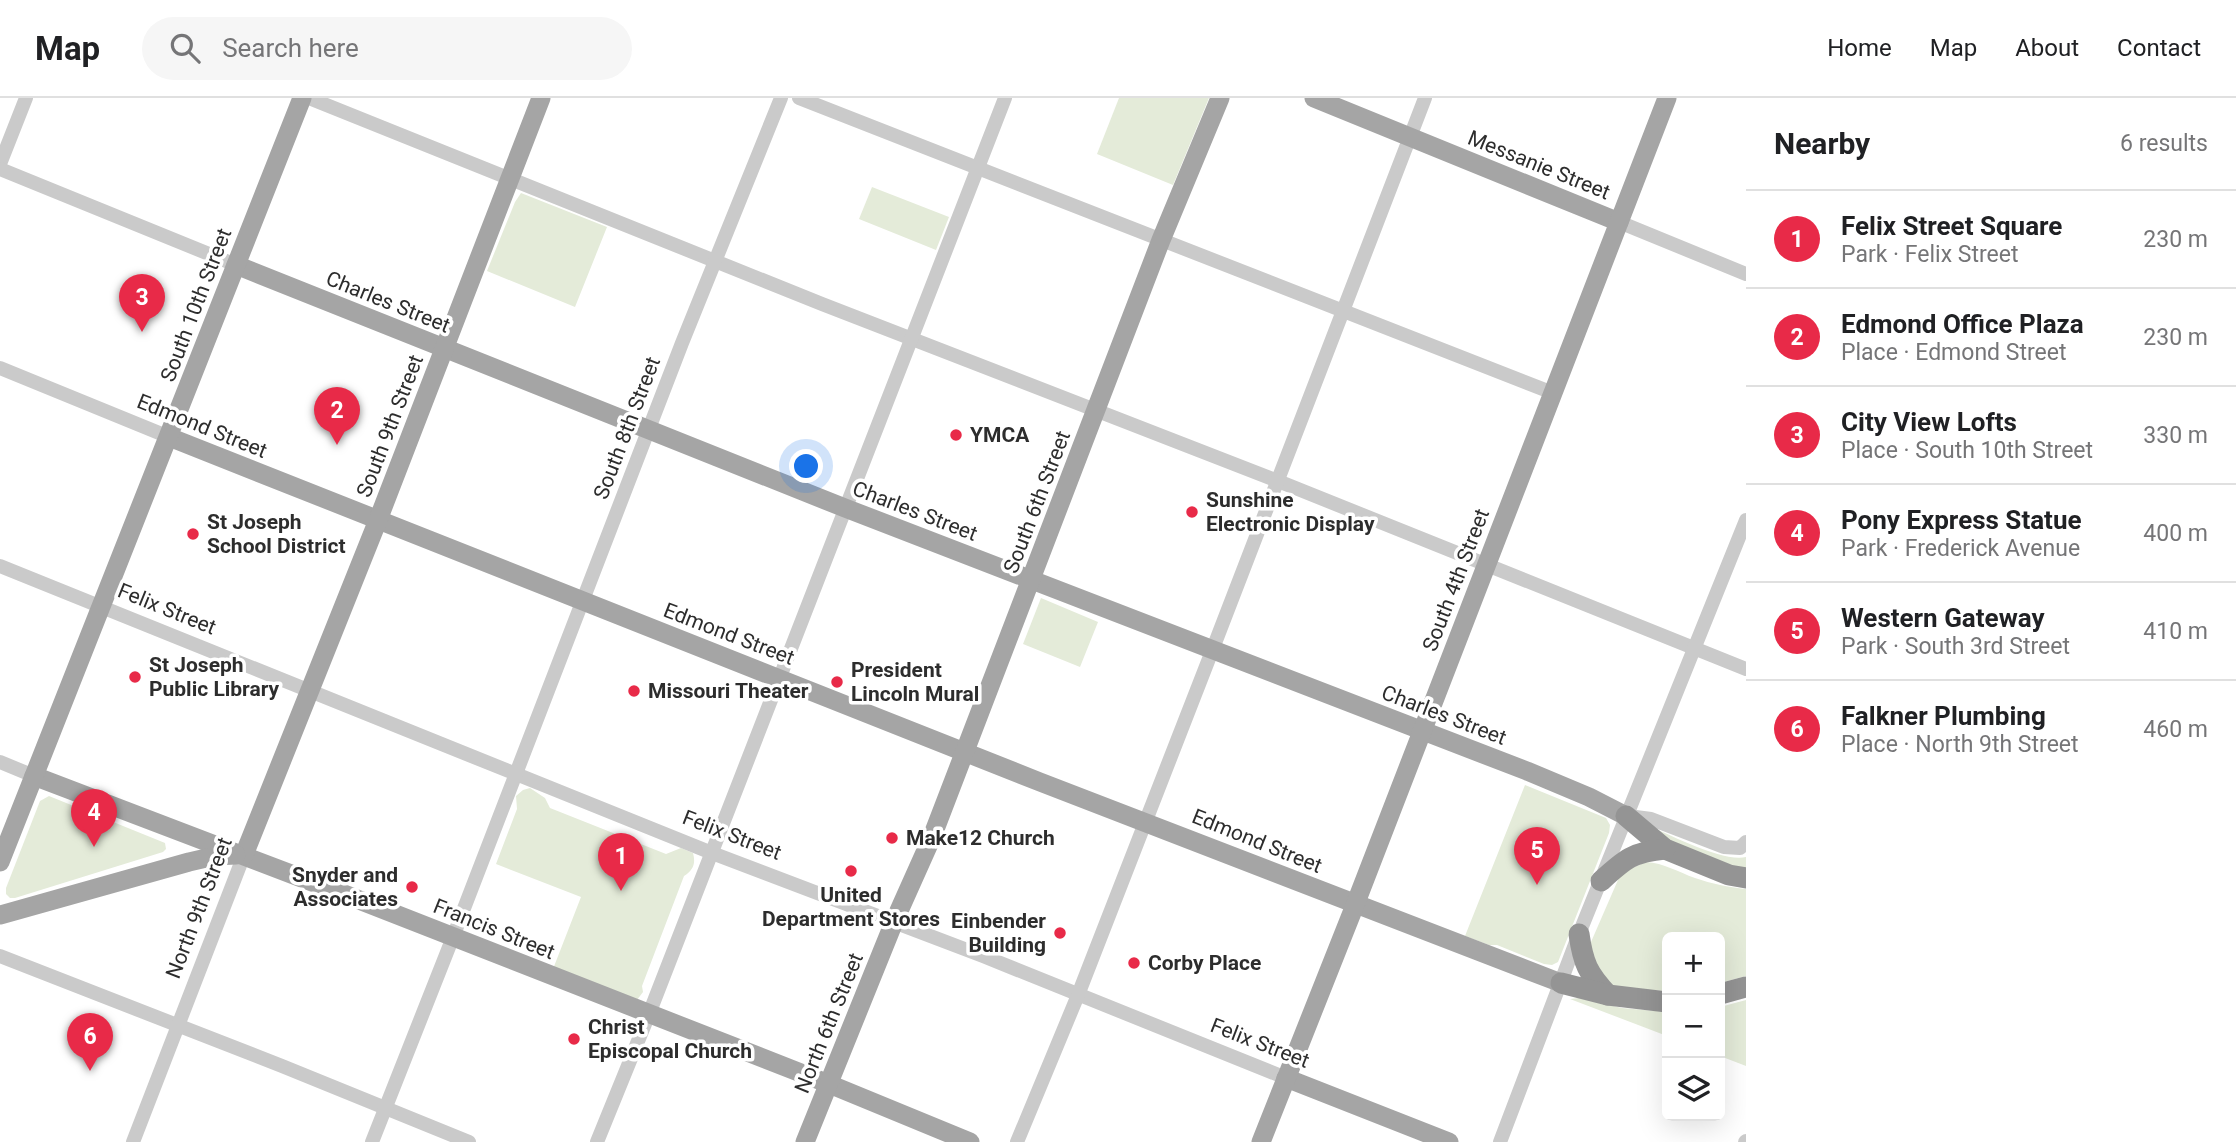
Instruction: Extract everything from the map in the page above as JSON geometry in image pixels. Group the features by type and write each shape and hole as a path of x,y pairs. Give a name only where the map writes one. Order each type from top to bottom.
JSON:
{"highway":[{"path":"1626,816 1665,849 1737,877"},
{"path":"1601,881 1628,858 1647,850 1665,849"},
{"path":"1579,934 1583,960 1593,979 1608,995"},
{"path":"1561,983 1608,995 1662,1001"},
{"path":"1725,993 1746,987"}],"main road":[{"name":"South 10th Street","path":"0,862 302,98"},
{"name":"South 9th Street","path":"310,692 541,98"},
{"name":"South 6th Street","path":"894,922 932,837 1161,240 1220,98"},
{"name":"Messanie Street","path":"1314,98 1619,222"},
{"name":"South 4th Street","path":"1261,1142 1356,905 1667,98"},
{"name":"Charles Street","path":"236,265 845,508 1540,776 1626,816"},
{"name":"Edmond Street","path":"169,437 965,752 1561,983"},
{"name":"North 9th Street","path":"244,855 310,692"},
{"name":"Francis Street","path":"34,776 244,855 829,1084 970,1142"},
{"path":"0,915 189,862 215,856 244,855"},
{"name":"North 6th Street","path":"806,1142 894,922"},
{"name":"Felix Street","path":"1286,1078 1449,1142"}],"street":[{"path":"0,167 26,98"},
{"path":"309,98 715,262 1278,481 1746,668"},
{"name":"South 8th Street","path":"372,1142 781,98"},
{"path":"799,98 1553,393"},
{"path":"597,1142 1006,98"},
{"path":"1017,1142 1078,995 1425,98"},
{"name":"Charles Street","path":"0,167 236,265"},
{"name":"Messanie Street","path":"1619,222 1746,274"},
{"name":"Edmond Street","path":"0,368 169,437"},
{"path":"1500,1142 1579,934 1746,520"},
{"name":"Felix Street","path":"0,566 712,853 894,922 1286,1078"},
{"name":"Francis Street","path":"0,762 34,776"},
{"name":"Charles Street","path":"1626,816 1651,819 1724,847 1743,845"},
{"name":"North 9th Street","path":"133,1142 244,855"},
{"path":"0,956 469,1142"}],"green space":[{"path":"1119,98 1209,98 1173,185 1097,154"},
{"path":"872,187 949,217 936,250 859,219"},
{"path":"521,193 607,227 575,307 487,271"},
{"path":"1041,598 1098,622 1080,667 1023,644"},
{"path":"1525,785 1606,818 1610,825 1558,962 1552,965 1465,936"},
{"path":"530,788 545,798 550,808 666,854 681,848 693,853 693,866 684,876 642,986 643,992 637,1000 553,969 581,897 496,864 517,809 516,796"},
{"path":"49,796 165,843 166,849 10,898 6,894 6,888 40,801"},
{"path":"1645,824 1710,852 1736,858 1746,857 1746,871 1695,856"},
{"path":"1646,862 1708,882 1746,889 1746,976 1725,982 1725,932 1662,932 1662,991 1628,989 1607,984 1589,953 1591,942 1621,873"},
{"path":"1579,998 1622,1008 1662,1012 1662,1034 1570,999"},
{"path":"1746,1000 1746,1066 1725,1058 1725,1006"}],"place":[{"name":"City View Lofts","path":"142,332"},
{"name":"YMCA","path":"956,435"},
{"name":"Edmond Office Plaza","path":"337,445"},
{"name":"Sunshine Electronic Display","path":"1192,512"},
{"name":"St Joseph School District","path":"193,534"},
{"name":"St Joseph Public Library","path":"135,677"},
{"name":"President Lincoln Mural","path":"837,682"},
{"name":"Missouri Theater","path":"634,691"},
{"name":"Make12 Church","path":"892,838"},
{"name":"Pony Express Statue","path":"94,847"},
{"name":"United Department Stores","path":"851,871"},
{"name":"Western Gateway","path":"1537,885"},
{"name":"Snyder and Associates","path":"412,887"},
{"name":"Felix Street Square","path":"621,891"},
{"name":"Einbender Building","path":"1060,933"},
{"name":"Corby Place","path":"1134,963"},
{"name":"Christ Episcopal Church","path":"574,1039"},
{"name":"Falkner Plumbing","path":"90,1071"}]}
